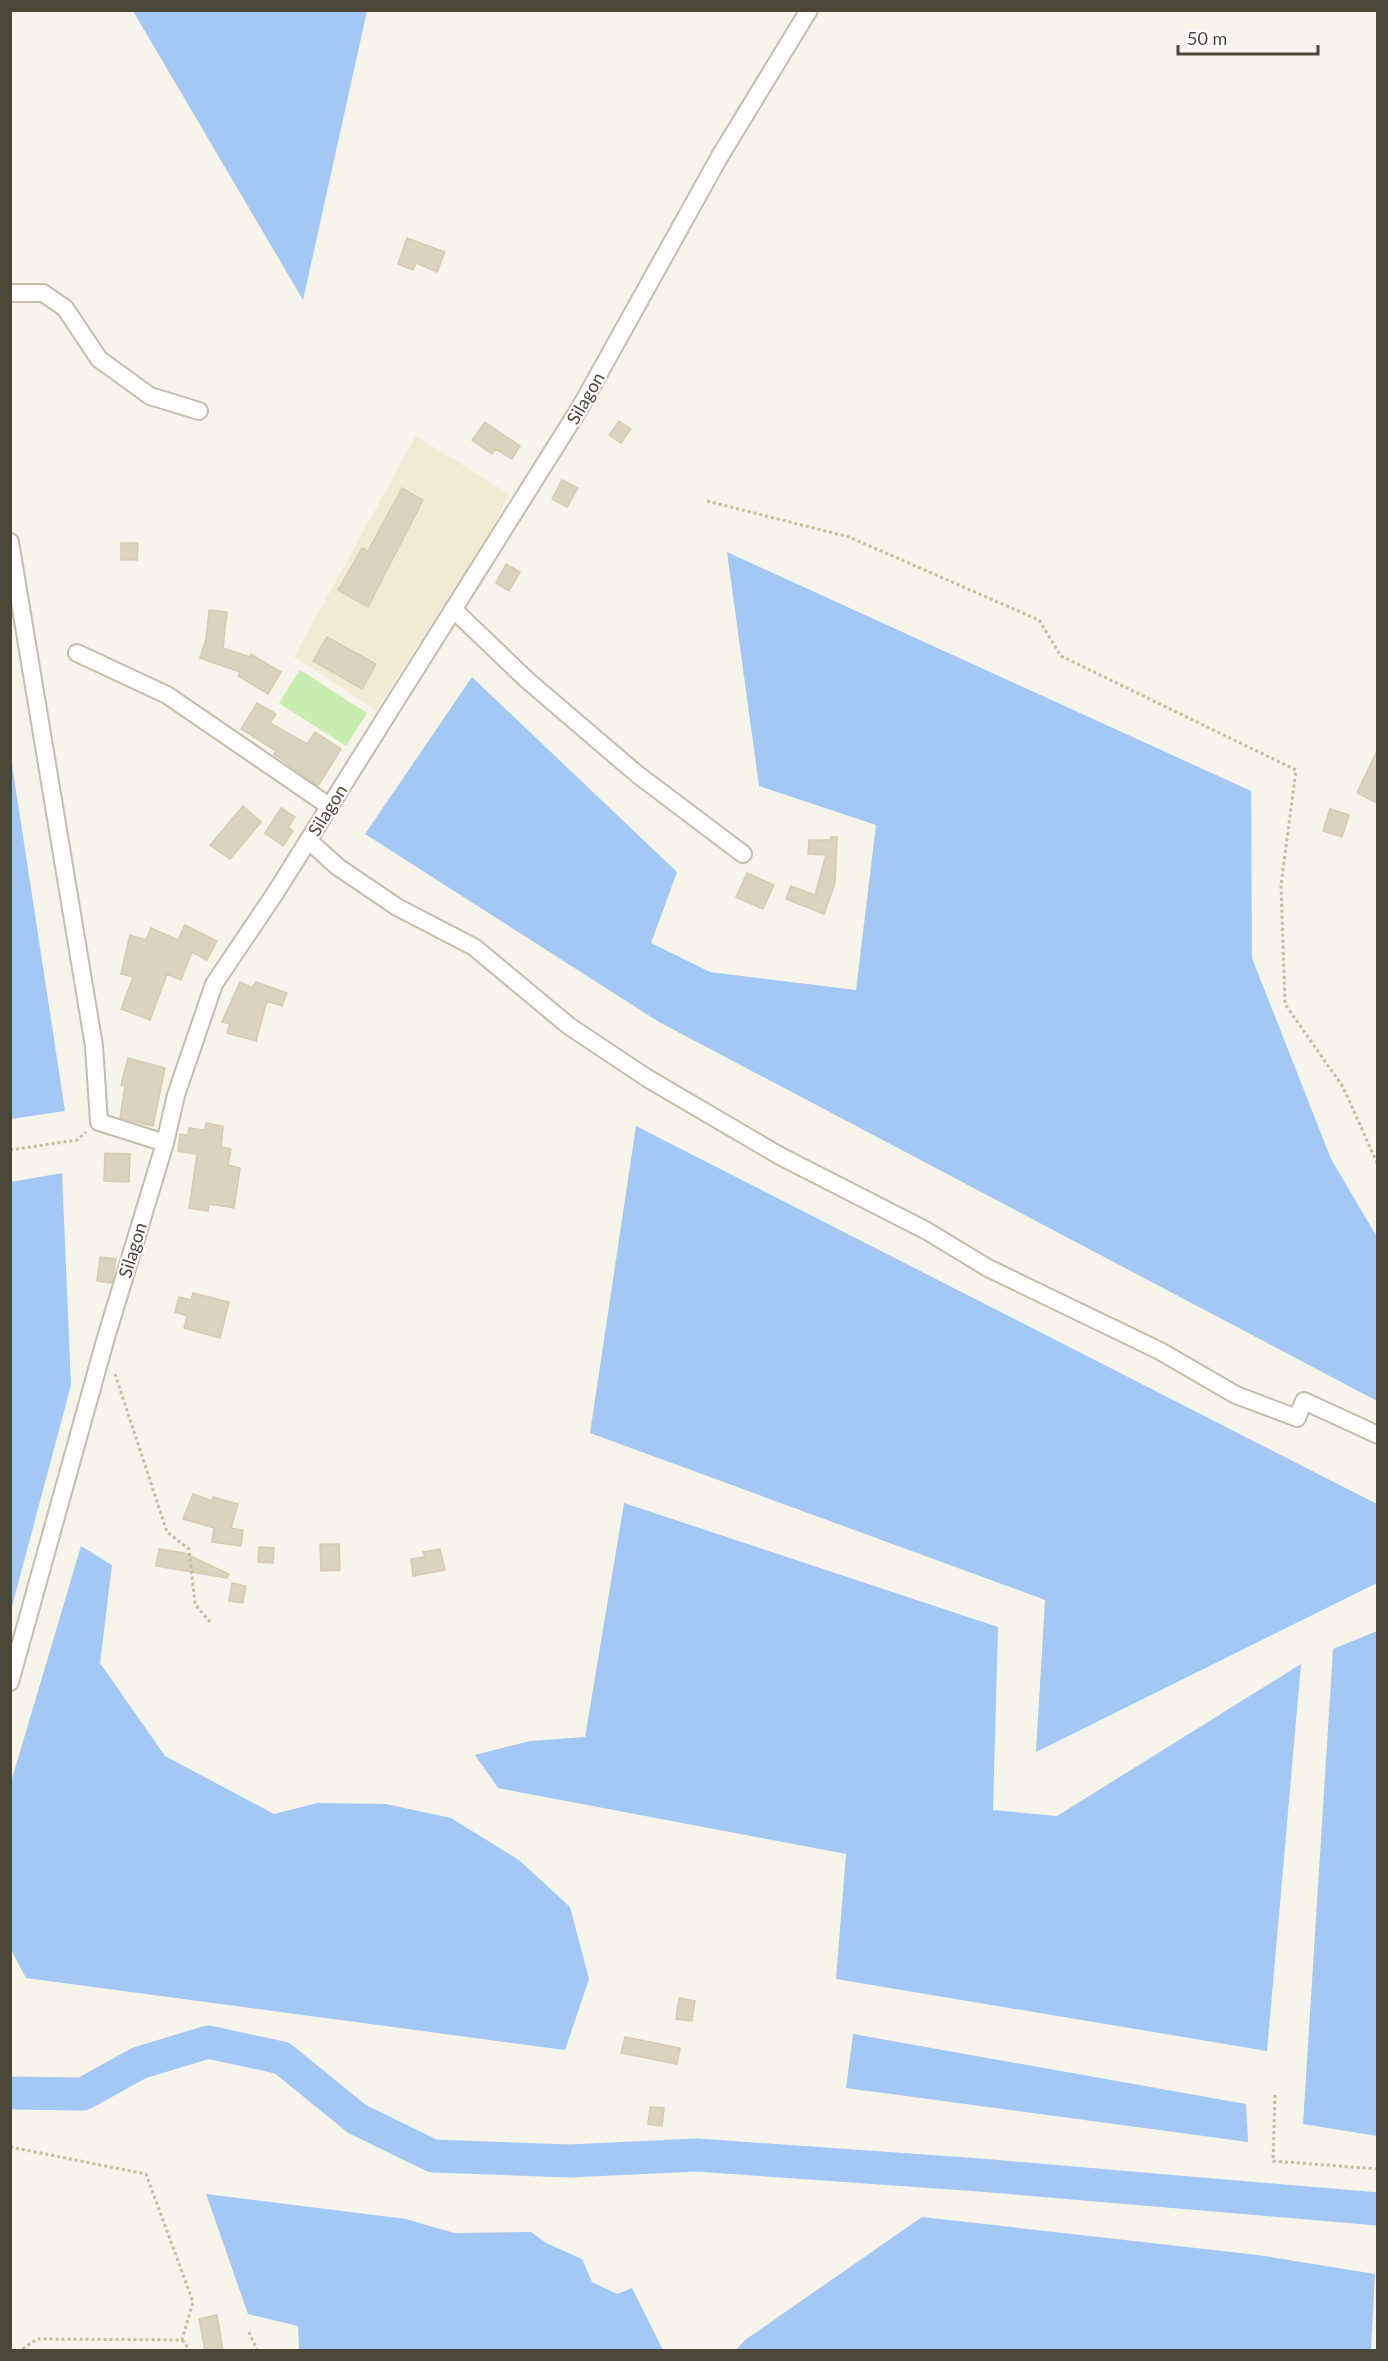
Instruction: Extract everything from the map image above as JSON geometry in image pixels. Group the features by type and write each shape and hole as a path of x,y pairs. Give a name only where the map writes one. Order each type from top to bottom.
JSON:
{"street":[{"name":"Silagon","path":"10,1682 105,1341 165,1143 176,1095 214,984 308,840 581,406 720,156 809,10"},
{"path":"10,292 43,293 65,308 99,359 150,396 199,411"},
{"path":"10,542 94,1046 99,1122 165,1143"},
{"path":"453,609 527,680 637,774 743,854"},
{"path":"76,653 168,695 329,806"},
{"path":"308,840 338,867 397,907 474,947 569,1026 647,1078 780,1156 927,1231 988,1268 1160,1351 1236,1395 1297,1418 1304,1401 1377,1435"}],"path":[{"path":"707,501 849,537 1039,620 1061,656 1296,770 1281,885 1285,1004 1343,1087 1377,1165"},
{"path":"10,1150 77,1140 99,1122"},
{"path":"115,1372 167,1532 189,1549 195,1604 210,1622"},
{"path":"1275,2094 1273,2161 1377,2169"},
{"path":"10,2147 146,2174 193,2302 182,2340"},
{"path":"249,2332 257,2350"},
{"path":"21,2350 38,2339 182,2340"},
{"path":"182,2340 190,2350"}],"shaded area":[{"path":"416,436 509,494 493,529 376,710 294,657"}],"green space":[{"path":"300,670 367,713 346,746 279,703"}],"water":[{"path":"133,11 367,11 303,300"},
{"path":"727,552 1251,791 1252,958 1331,1159 1377,1237 1377,1401 659,1022 365,834 472,677 677,872 651,943 710,972 856,990 876,825 759,786"},
{"path":"11,758 65,1111 10,1119"},
{"path":"636,1126 1377,1504 1377,1583 1036,1752 1045,1600 590,1433"},
{"path":"62,1173 71,1385 11,1610 11,1182"},
{"path":"624,1503 998,1627 993,1810 1057,1816 1301,1664 1267,2051 836,1979 846,1854 498,1788 475,1755 530,1741 585,1737"},
{"path":"81,1546 112,1565 100,1663 165,1756 274,1814 317,1803 386,1804 451,1818 519,1860 570,1907 589,1979 565,2050 26,1978 11,1950 11,1782"},
{"path":"1377,1631 1377,2136 1303,2124 1333,1649"},
{"path":"853,2034 1246,2104 1248,2142 846,2088"},
{"path":"206,2194 406,2219 454,2233 531,2232 546,2243 582,2259 592,2282 617,2294 632,2288 663,2350 299,2350 298,2326 248,2314"},
{"path":"922,2217 1258,2255 1375,2274 1371,2350 736,2350 745,2340"}],"building":[{"path":"407,238 445,252 437,272 416,263 413,270 398,264"},
{"path":"619,421 631,429 621,443 609,435"},
{"path":"485,422 520,446 512,459 496,449 492,454 472,440"},
{"path":"562,480 578,488 567,507 552,499"},
{"path":"402,488 423,500 368,607 338,590 362,548 368,551"},
{"path":"121,543 138,543 137,560 121,560"},
{"path":"506,564 520,572 509,591 496,583"},
{"path":"209,610 227,612 223,648 250,657 251,654 281,672 268,694 238,676 240,672 200,658 206,639"},
{"path":"327,637 376,664 362,689 313,661"},
{"path":"257,703 276,714 270,723 307,744 315,732 341,749 318,786 274,754 276,751 241,729"},
{"path":"1377,751 1377,803 1357,793"},
{"path":"243,806 261,822 230,859 210,845"},
{"path":"281,808 295,817 288,827 293,831 283,846 265,833"},
{"path":"1330,809 1349,815 1342,837 1323,831"},
{"path":"831,837 837,837 835,883 824,914 786,899 791,886 815,895 826,855 808,854 809,840 830,840"},
{"path":"747,873 774,885 763,909 736,897"},
{"path":"185,925 217,941 207,960 192,952 181,980 167,974 150,1020 121,1009 133,977 121,974 130,935 146,940 151,928 178,940"},
{"path":"240,982 252,988 256,982 287,993 282,1006 267,1001 256,1041 227,1033 230,1024 222,1022"},
{"path":"128,1058 165,1068 153,1126 120,1118 125,1086 121,1085"},
{"path":"206,1123 223,1126 221,1147 231,1149 228,1165 240,1168 234,1208 209,1204 208,1211 189,1208 197,1154 178,1151 180,1134 188,1135 189,1128 205,1130"},
{"path":"105,1153 130,1154 129,1182 104,1181"},
{"path":"100,1257 116,1259 112,1283 97,1281"},
{"path":"193,1293 229,1302 220,1338 184,1328 187,1316 175,1312 179,1297 191,1300"},
{"path":"193,1494 212,1501 213,1497 238,1504 231,1528 243,1530 241,1546 212,1542 214,1528 183,1519"},
{"path":"320,1544 339,1544 340,1570 321,1571"},
{"path":"259,1547 274,1548 273,1563 258,1562"},
{"path":"159,1549 184,1553 229,1574 227,1578 156,1566"},
{"path":"440,1549 445,1570 413,1576 411,1559 425,1557 423,1552"},
{"path":"232,1583 246,1586 243,1603 229,1601"},
{"path":"679,1998 695,2001 692,2021 676,2019"},
{"path":"625,2037 680,2048 677,2064 621,2053"},
{"path":"650,2107 664,2108 662,2126 648,2124"},
{"path":"217,2315 223,2350 205,2350 199,2319"}],"waterway":[{"path":"10,2093 83,2094 139,2063 208,2042 282,2058 357,2119 433,2156 569,2161 697,2155 980,2175 1378,2209"}]}
